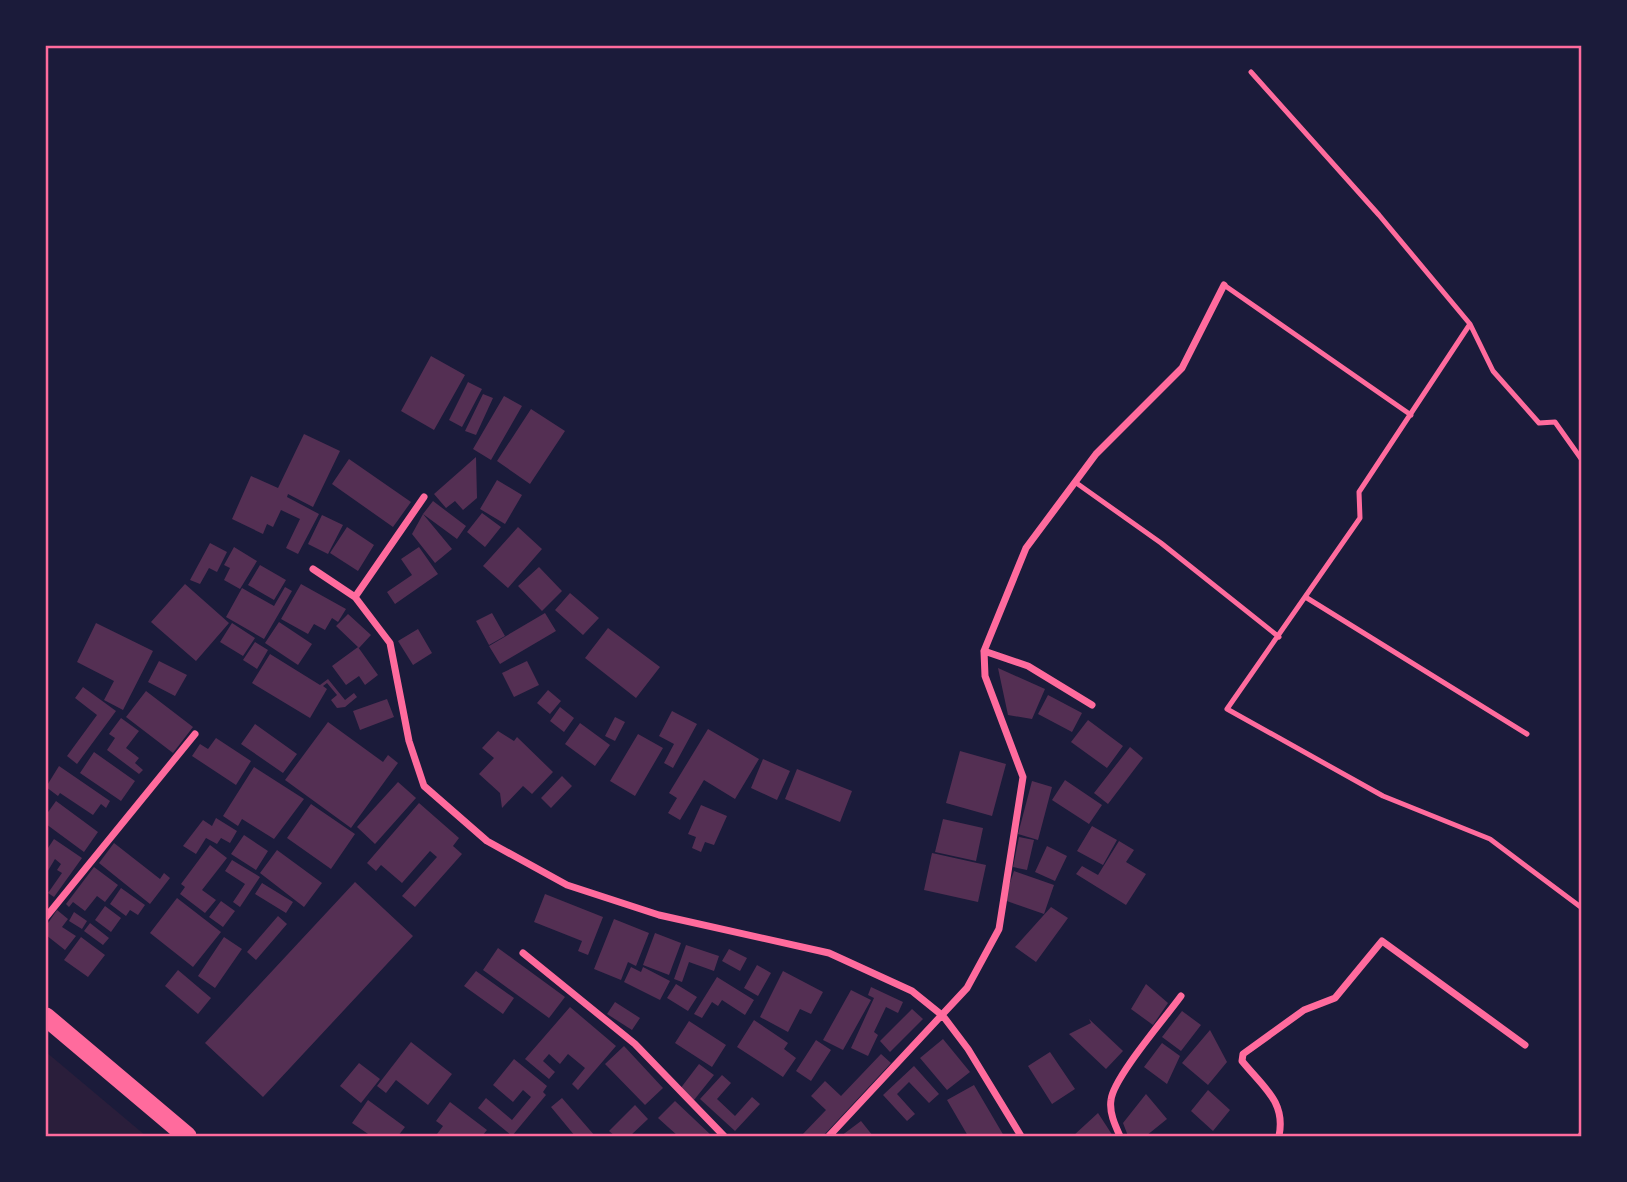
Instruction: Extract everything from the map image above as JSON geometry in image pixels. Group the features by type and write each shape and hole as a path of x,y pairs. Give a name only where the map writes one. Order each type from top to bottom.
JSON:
{"highway":[{"path":"46,1017 187,1136"}],"street":[{"path":"829,1136 943,1017 967,988 999,929 1023,777 985,676 984,651 1026,548 1096,454 1182,368 1224,285"},
{"path":"355,597 424,497"},
{"path":"313,569 355,597 390,643 409,741 424,786 487,841 567,885 659,915 829,953 912,991 943,1017 968,1049 1021,1136"},
{"path":"984,651 1028,666 1092,705"},
{"path":"46,917 195,734"},
{"path":"1279,1136 1283,1123 1282,1111 1242,1061 1243,1054 1304,1010 1335,998 1382,941 1525,1045"},
{"path":"523,953 635,1044 724,1136"},
{"path":"1120,1136 1113,1118 1111,1098 1119,1081 1181,996"}],"lane":[{"path":"1251,72 1379,215 1470,324 1493,371 1539,423 1555,422 1581,460"},
{"path":"1224,285 1411,415"},
{"path":"1470,324 1359,492 1360,517 1307,598 1227,709 1382,796 1490,839 1581,908"},
{"path":"1075,482 1161,543 1279,637"},
{"path":"1307,598 1527,734"}],"shaded area":[{"path":"46,1052 146,1136 46,1136"}],"building":[{"path":"431,356 465,375 434,430 401,411"},
{"path":"468,382 482,389 462,427 449,420"},
{"path":"483,394 493,398 476,435 465,431"},
{"path":"504,396 522,406 491,460 473,449"},
{"path":"531,409 565,431 530,484 497,461"},
{"path":"304,434 340,451 313,507 288,494 287,497 319,514 298,554 286,548 300,519 281,510 273,527 267,524 263,534 232,519 251,476 278,488"},
{"path":"476,457 477,498 463,510 455,501 446,508 434,494"},
{"path":"349,459 411,502 393,527 332,484"},
{"path":"497,480 522,495 505,524 480,509"},
{"path":"433,501 466,526 457,539 423,514"},
{"path":"482,513 501,527 485,547 467,532"},
{"path":"423,514 452,549 435,563 412,534"},
{"path":"322,515 343,525 328,554 308,544"},
{"path":"347,527 374,545 358,571 330,553"},
{"path":"518,527 542,549 508,588 483,566"},
{"path":"210,543 227,552 217,572 209,568 200,584 190,580"},
{"path":"234,547 257,561 240,589 224,580 230,568 224,565"},
{"path":"419,547 438,574 395,604 387,592 412,575 401,559"},
{"path":"260,565 286,580 274,600 248,585"},
{"path":"539,567 562,591 542,611 518,586"},
{"path":"185,584 229,623 196,661 151,622"},
{"path":"301,584 346,609 338,622 332,618 325,630 314,624 308,634 281,619"},
{"path":"285,587 292,591 264,639 226,617 242,588 274,606"},
{"path":"570,593 599,618 583,635 555,610"},
{"path":"492,613 505,636 489,645 476,621"},
{"path":"545,613 556,631 500,664 489,646"},
{"path":"348,614 371,635 359,648 336,626"},
{"path":"279,622 312,644 298,665 265,643"},
{"path":"96,623 153,651 123,710 104,700 114,681 77,662"},
{"path":"232,623 255,638 243,656 220,642"},
{"path":"608,628 660,667 636,698 585,658"},
{"path":"418,629 432,653 413,665 398,641"},
{"path":"255,642 268,650 257,669 243,660"},
{"path":"358,647 378,675 365,685 359,676 346,685 332,666"},
{"path":"270,654 320,685 328,679 345,700 354,693 357,697 345,707 337,708 331,700 337,695 327,683 323,686 327,689 310,718 252,683"},
{"path":"159,661 187,675 175,696 148,682"},
{"path":"527,661 539,685 514,697 502,673"},
{"path":"998,668 1045,689 1032,719 1008,715"},
{"path":"83,687 116,711 77,764 67,756 97,715 75,698"},
{"path":"548,690 561,701 550,714 537,703"},
{"path":"146,691 193,727 173,753 126,717"},
{"path":"1048,695 1082,713 1072,732 1038,714"},
{"path":"387,699 394,717 360,730 353,711"},
{"path":"560,707 574,718 564,732 550,721"},
{"path":"672,711 697,724 673,768 664,763 674,744 659,736"},
{"path":"615,717 625,722 615,741 605,736"},
{"path":"121,718 139,731 126,748 139,758 135,763 143,770 139,774 107,750 115,738 109,734"},
{"path":"1088,720 1123,746 1107,768 1071,742"},
{"path":"328,722 383,762 388,755 398,763 351,828 285,780"},
{"path":"580,723 610,745 595,766 565,744"},
{"path":"255,724 297,754 283,773 241,744"},
{"path":"708,729 759,759 735,799 704,780 680,820 668,813 677,798 669,793"},
{"path":"498,731 514,741 517,737 553,772 532,794 523,786 502,808 500,793 479,774 494,758 482,748"},
{"path":"638,734 663,748 635,796 610,781"},
{"path":"216,738 251,761 236,785 192,756 200,744 208,749"},
{"path":"1130,747 1143,758 1108,804 1094,793"},
{"path":"960,751 1006,764 992,816 946,803"},
{"path":"94,752 135,781 121,801 80,773"},
{"path":"763,759 790,771 777,800 751,788"},
{"path":"59,766 110,801 106,808 101,804 93,815 46,787"},
{"path":"254,767 304,799 274,839 242,819 238,826 223,816"},
{"path":"797,769 852,791 840,822 785,799"},
{"path":"562,776 572,786 551,808 541,798"},
{"path":"1065,780 1102,805 1089,824 1052,800"},
{"path":"1032,781 1052,787 1038,840 1018,834"},
{"path":"398,782 416,798 375,844 357,827"},
{"path":"56,801 98,832 84,852 46,824 46,815"},
{"path":"419,803 459,838 453,846 462,854 415,907 402,896 437,857 430,851 402,883 381,865 376,871 367,863"},
{"path":"311,804 355,834 331,869 287,838"},
{"path":"701,805 727,816 714,845 705,842 701,852 692,848 696,837 688,834"},
{"path":"216,818 237,831 230,843 221,838 217,844 206,838 196,854 183,846 203,820 212,826"},
{"path":"943,819 983,828 976,861 935,852"},
{"path":"1092,826 1117,840 1103,865 1077,851"},
{"path":"244,835 268,851 256,870 231,854"},
{"path":"1019,837 1034,840 1027,870 1013,867"},
{"path":"54,839 82,858 54,897 48,893 62,873 57,870 61,864 55,859 46,874 46,851"},
{"path":"1119,841 1134,850 1126,862 1146,874 1126,905 1076,874 1082,866 1098,875"},
{"path":"114,843 160,879 164,873 170,878 150,904 99,863"},
{"path":"210,845 227,858 202,890 216,900 205,913 180,894 185,887 181,884"},
{"path":"1047,846 1067,856 1055,881 1035,872"},
{"path":"277,850 322,883 304,907 260,873"},
{"path":"932,853 986,865 978,902 924,890"},
{"path":"232,860 260,877 240,907 233,902 245,884 225,871"},
{"path":"94,867 118,885 105,902 97,896 85,911 73,902 69,907 66,904"},
{"path":"1014,871 1054,885 1044,914 1004,900"},
{"path":"355,882 413,936 263,1097 205,1043"},
{"path":"262,883 293,902 286,913 255,894"},
{"path":"121,888 145,905 138,915 130,910 126,916 110,904"},
{"path":"545,894 603,917 588,955 578,951 582,941 534,922"},
{"path":"177,898 221,932 193,967 150,933"},
{"path":"221,901 235,911 223,927 209,917"},
{"path":"105,906 121,918 111,932 95,920"},
{"path":"1051,907 1068,918 1036,962 1015,947"},
{"path":"57,910 68,919 62,927 76,936 65,950 46,935 46,926"},
{"path":"74,912 87,921 82,929 69,921"},
{"path":"278,916 287,924 256,960 247,952"},
{"path":"614,919 649,933 636,966 628,962 621,980 594,969"},
{"path":"90,923 109,938 103,945 84,931"},
{"path":"655,933 681,943 669,975 643,965"},
{"path":"81,937 105,955 88,977 64,960"},
{"path":"224,937 242,949 215,988 198,976"},
{"path":"686,945 719,956 714,971 689,962 682,982 674,979"},
{"path":"498,948 565,997 549,1018 483,970"},
{"path":"729,949 747,958 740,971 722,961"},
{"path":"757,965 771,973 758,996 744,988"},
{"path":"631,967 641,972 643,967 670,981 660,1000 624,982"},
{"path":"178,970 211,998 198,1014 165,986"},
{"path":"476,971 514,998 503,1014 464,986"},
{"path":"783,971 823,992 811,1014 800,1009 788,1032 760,1017"},
{"path":"717,977 754,1000 745,1015 722,1000 718,1006 712,1002 702,1018 694,1014"},
{"path":"676,984 697,997 688,1011 667,998"},
{"path":"1146,984 1168,1003 1153,1025 1131,1009"},
{"path":"871,987 903,1002 898,1013 886,1007 874,1032 878,1035 868,1056 851,1048 874,998 868,995"},
{"path":"851,990 871,1000 843,1050 823,1040"},
{"path":"615,1002 640,1018 632,1030 607,1014"},
{"path":"570,1007 616,1046 578,1090 572,1084 585,1068 568,1054 560,1064 549,1054 543,1061 555,1072 549,1079 525,1059"},
{"path":"912,1009 923,1019 890,1052 880,1041"},
{"path":"1182,1011 1201,1025 1181,1051 1162,1037"},
{"path":"1089,1019 1123,1051 1106,1069 1069,1034 1091,1023"},
{"path":"754,1020 788,1043 784,1049 796,1058 783,1077 737,1047"},
{"path":"689,1021 726,1045 712,1067 675,1043"},
{"path":"1210,1030 1227,1062 1208,1085 1182,1063"},
{"path":"943,1039 970,1072 947,1090 920,1058"},
{"path":"816,1040 831,1050 811,1081 796,1071"},
{"path":"411,1042 452,1074 428,1105 396,1080 386,1093 377,1086"},
{"path":"1162,1043 1180,1056 1167,1084 1144,1067"},
{"path":"624,1046 663,1088 645,1105 605,1064"},
{"path":"1050,1052 1075,1089 1052,1104 1028,1066"},
{"path":"881,1054 891,1063 823,1136 801,1136 826,1110 811,1096 825,1081 841,1096"},
{"path":"514,1059 547,1086 543,1092 546,1095 512,1136 478,1108 486,1098 512,1120 531,1097 523,1090 513,1102 493,1085"},
{"path":"359,1063 380,1079 361,1103 340,1086"},
{"path":"699,1064 714,1075 694,1100 680,1089"},
{"path":"914,1066 939,1094 929,1103 909,1082 897,1094 915,1114 907,1121 883,1095"},
{"path":"722,1075 731,1083 717,1099 735,1116 752,1097 760,1104 735,1131 700,1099"},
{"path":"974,1085 1004,1136 968,1136 947,1100"},
{"path":"1208,1090 1230,1110 1213,1131 1191,1111"},
{"path":"1146,1094 1167,1119 1146,1136 1128,1136 1123,1123"},
{"path":"562,1098 595,1136 575,1136 551,1107"},
{"path":"368,1100 405,1127 398,1136 371,1136 352,1123"},
{"path":"675,1101 712,1136 678,1136 658,1118"},
{"path":"450,1102 487,1130 482,1136 437,1134 443,1126 436,1121"},
{"path":"635,1105 648,1119 630,1136 615,1136 609,1131"},
{"path":"1098,1113 1113,1136 1073,1136"},
{"path":"861,1121 873,1136 841,1136"}]}
